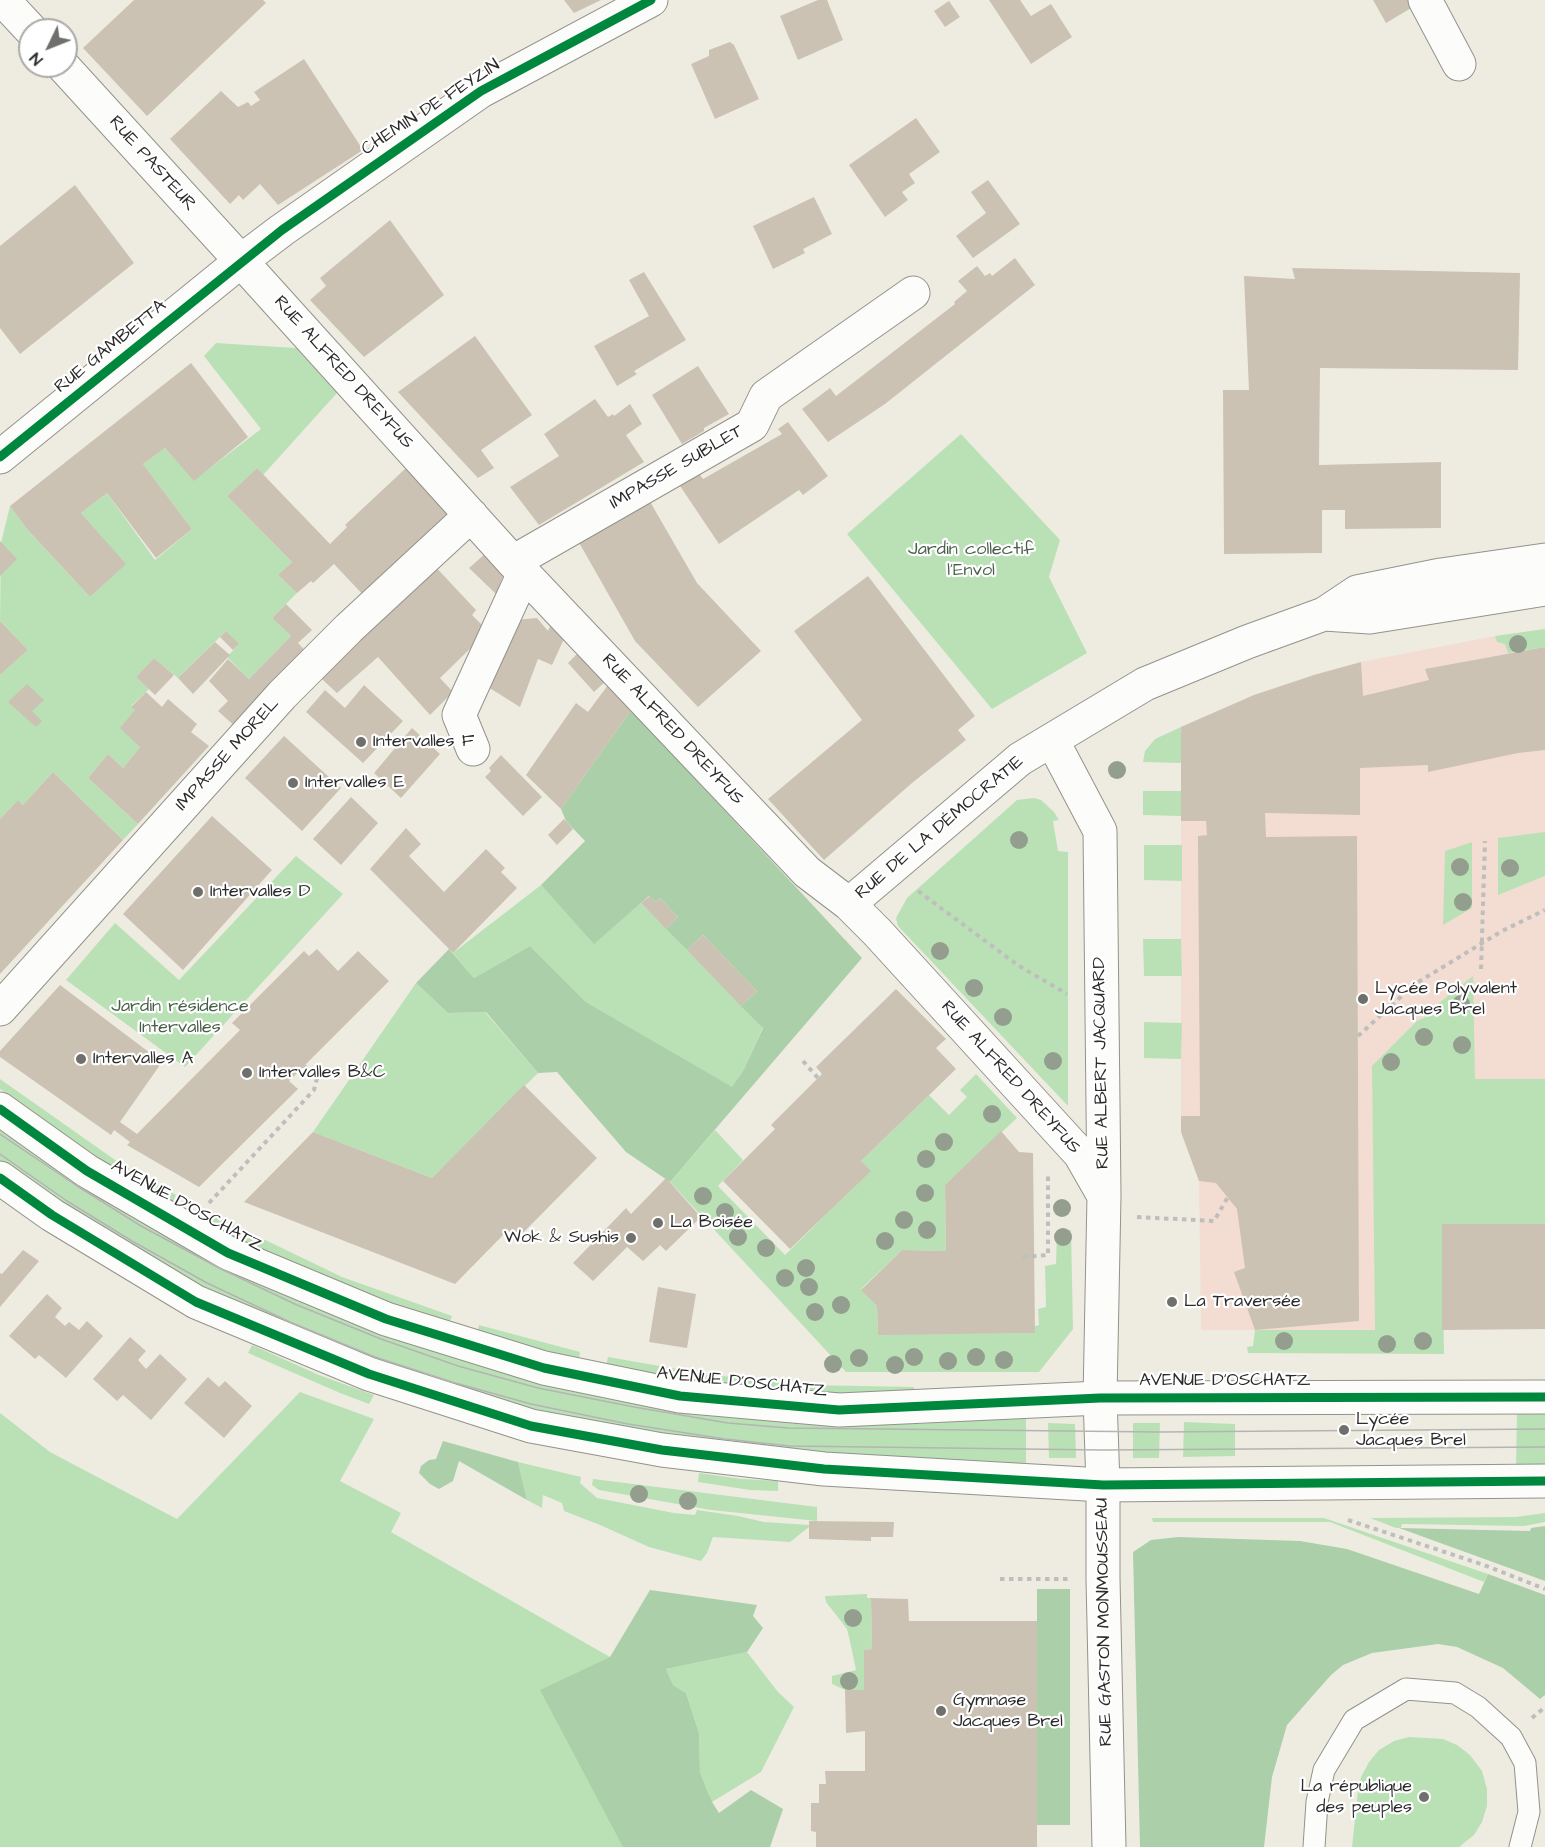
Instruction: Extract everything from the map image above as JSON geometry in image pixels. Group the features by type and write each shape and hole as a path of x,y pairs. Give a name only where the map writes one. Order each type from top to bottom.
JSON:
{"street":[{"path":"3,0 20,18"},
{"name":"CHEMIN DE FEYZIN","path":"241,261 481,91 651,0"},
{"path":"1425,0 1459,64"},
{"name":"RUE PASTEUR","path":"74,78 241,261"},
{"name":"RUE GAMBETTA","path":"0,457 241,261"},
{"name":"RUE ALFRED DREYFUS","path":"241,261 518,567 807,872 849,904 877,932 1076,1150 1104,1196"},
{"name":"IMPASSE SUBLET","path":"518,567 752,425 766,396 913,294"},
{"name":"IMPASSE MOREL","path":"0,1009 282,694 349,628 471,515"},
{"name":"RUE DE LA DÉMOCRATIE","path":"849,904 1020,759 1145,684 1246,642 1324,614 1357,592 1441,574 1545,560"},
{"path":"473,749 459,715 518,567"},
{"name":"RUE DE LA DÉMOCRATIE","path":"1324,614 1370,618 1545,589"},
{"name":"RUE ALBERT JACQUARD","path":"1052,740 1100,831 1104,1196 1100,1398"},
{"name":"AVENUE D'OSCHATZ","path":"0,1109 87,1171 228,1253 386,1319 544,1368 680,1396 839,1410 1100,1398 1545,1397"},
{"path":"0,1178 52,1215 196,1302 369,1374 531,1426 662,1450 824,1469 1103,1485 1545,1481"},
{"name":"RUE GASTON MONMOUSSEAU","path":"1100,1398 1109,1847"}],"lane":[{"path":"1314,1847 1317,1802 1324,1770 1354,1720 1406,1689 1455,1693 1478,1707 1511,1737 1525,1763 1529,1812 1520,1847"}],"path":[{"path":"1482,969 1485,841"},
{"path":"894,866 913,887 1019,966 1102,1013"},
{"path":"1358,1036 1415,984 1502,931 1545,910"},
{"path":"803,1061 818,1078"},
{"path":"216,1210 207,1205 314,1090 317,1078 304,1066"},
{"path":"1023,1257 1048,1255 1048,1168 1076,1150"},
{"path":"1135,1216 1215,1221 1228,1197"},
{"path":"1397,1535 1545,1589"},
{"path":"1000,1579 1070,1579"}],"shaded area":[{"name":"Lycée Polyvalent Jacques Brel","path":"1545,629 1545,1135 1410,1135 1408,1330 1201,1330 1199,1181 1181,1132 1181,727 1254,695 1361,662 1495,636"}],"green space":[{"path":"216,343 296,348 337,393 263,475 257,468 227,496 292,562 278,575 297,593 272,618 291,636 249,679 227,657 238,645 226,631 178,678 154,658 136,677 149,689 131,706 135,710 140,747 123,768 108,754 88,778 138,824 123,840 53,772 23,805 18,800 0,819 0,675 28,650 0,621 1,543 10,506 26,528 90,597 125,564 81,513 107,493 155,560 192,529 143,464 165,448 194,480 261,429 204,356"},
{"name":"Jardin collectif l'Envol","path":"961,434 1060,540 1049,577 1087,653 992,709 847,534"},
{"path":"1545,629 1545,647 1508,653 1505,644 1497,642 1495,636"},
{"path":"631,710 862,958 670,1182 626,1152 557,1072 538,1073 486,1012 448,1013 416,983 449,949 474,978 530,946 586,1002 732,1087 743,1071 763,1028 741,1006 757,991 703,935 687,950 666,929 678,917 660,898 656,902 649,896 594,944 541,885 585,841 566,821 561,809"},
{"path":"1181,727 1181,763 1143,762 1145,751 1155,739"},
{"path":"1143,791 1181,791 1181,816 1143,815"},
{"path":"1034,798 1041,800 1054,812 1059,820 1053,821 1058,851 1068,852 1068,1106 898,926 896,918 907,898 1017,800"},
{"path":"1545,832 1545,876 1498,895 1498,838"},
{"path":"1472,842 1472,908 1443,925 1445,851"},
{"path":"1144,845 1182,845 1182,881 1144,880"},
{"name":"Jardin résidence Intervalles","path":"296,856 343,894 185,1067 66,980 115,923 179,980"},
{"path":"541,885 594,943 641,903 763,1027 743,1071 732,1088 586,1002 530,946 474,978 453,953"},
{"path":"1143,939 1181,939 1182,976 1144,976"},
{"path":"1473,976 1475,1079 1545,1079 1545,1268 1442,1224 1444,1354 1248,1353 1247,1347 1253,1346 1255,1330 1375,1330 1372,1066 1417,1021 1436,1012 1434,1007"},
{"path":"416,983 448,1013 485,1012 538,1073 432,1178 313,1132"},
{"path":"1144,1022 1182,1023 1181,1059 1144,1058"},
{"path":"976,1074 1017,1118 945,1185 946,1251 902,1250 861,1289 877,1306 878,1334 1035,1333 1035,1326 1039,1325 1038,1309 1046,1307 1045,1266 1056,1264 1057,1233 1071,1230 1073,1329 1039,1372 846,1372 670,1182 715,1130 743,1160 718,1186 785,1255 870,1171 861,1161 929,1095 949,1115 967,1097 960,1090"},
{"path":"0,1079 118,1162 176,1195 173,1204 94,1156 0,1089"},
{"path":"0,1122 244,1272 770,1417 920,1424 1026,1415 1026,1469 690,1444 464,1396 232,1306 0,1167"},
{"path":"201,1209 342,1277 452,1316 449,1324 364,1295 239,1240 196,1217"},
{"path":"479,1325 580,1352 579,1360 477,1333"},
{"path":"252,1345 319,1375 374,1395 369,1404 340,1393 248,1353"},
{"path":"608,1357 712,1375 781,1382 781,1390 665,1377 606,1366"},
{"path":"809,1385 914,1387 914,1395 808,1393"},
{"path":"300,1392 374,1419 340,1481 401,1513 391,1532 610,1657 710,1796 700,1772 699,1733 686,1693 673,1685 666,1669 747,1652 778,1692 794,1707 761,1772 712,1802 736,1847 0,1847 0,1413 50,1452 177,1519"},
{"path":"1517,1408 1545,1411 1545,1467 1516,1469"},
{"path":"1184,1422 1235,1424 1235,1456 1183,1457"},
{"path":"1048,1423 1075,1424 1076,1458 1049,1458"},
{"path":"1133,1423 1160,1423 1159,1458 1133,1458"},
{"path":"443,1441 518,1462 527,1500 459,1461 453,1481 439,1489 430,1484 419,1473 421,1466 429,1460 436,1459"},
{"path":"518,1462 581,1477 580,1483 597,1498 674,1513 695,1515 697,1510 764,1522 809,1525 809,1527 790,1542 713,1537 701,1561 649,1547 564,1511 562,1503 543,1495 542,1508 527,1500"},
{"path":"699,1473 778,1481 778,1491 750,1490 698,1482"},
{"path":"593,1479 817,1507 817,1521 711,1510 599,1490 592,1485"},
{"path":"1545,1513 1545,1522 1524,1526 1402,1524 1401,1528 1396,1528 1370,1518 1516,1517"},
{"path":"1152,1518 1324,1518 1488,1574 1484,1582 1330,1522 1153,1522"},
{"path":"1545,1526 1545,1581 1399,1528 1530,1531 1531,1528"},
{"path":"1178,1537 1300,1541 1347,1549 1479,1594 1488,1574 1545,1595 1545,1695 1540,1699 1503,1668 1457,1647 1438,1644 1372,1653 1343,1665 1331,1675 1287,1725 1272,1777 1264,1847 1140,1847 1133,1552 1151,1540"},
{"path":"1037,1589 1070,1589 1070,1825 1037,1825"},
{"path":"650,1590 757,1605 753,1616 763,1628 747,1652 666,1669 673,1685 686,1693 699,1733 700,1772 719,1813 751,1790 783,1809 770,1847 623,1847 540,1690 610,1657"},
{"path":"867,1594 867,1598 871,1598 872,1649 864,1650 864,1690 845,1690 832,1684 832,1676 856,1670 851,1646 847,1629 826,1602 825,1596"},
{"path":"1409,1737 1443,1739 1457,1745 1470,1755 1482,1771 1487,1789 1487,1806 1482,1822 1474,1835 1459,1847 1352,1847 1361,1777 1379,1750 1394,1741"}],"building":[{"path":"134,0 263,0 266,3 147,116 83,48"},
{"path":"564,0 601,0 574,13"},
{"path":"818,0 827,0 843,40 798,60 780,16"},
{"path":"989,0 1020,0 1031,16 1051,4 1072,37 1031,64"},
{"path":"1373,0 1416,0 1418,4 1386,23"},
{"path":"949,1 960,17 945,27 934,11"},
{"path":"730,42 734,45 759,99 715,119 691,64 709,56 709,50"},
{"path":"304,59 363,150 278,205 260,184 243,200 239,195 230,204 170,139 221,91 238,107 248,102 251,106 260,100 254,92"},
{"path":"916,118 940,152 909,174 915,183 902,192 908,200 885,217 849,165"},
{"path":"988,180 1020,224 973,258 956,236 986,213 971,192"},
{"path":"75,185 134,263 20,354 0,328 0,246"},
{"path":"814,197 832,234 803,249 805,253 773,269 753,226"},
{"path":"390,220 444,295 364,357 310,300 326,286 320,278"},
{"path":"1015,258 1035,285 885,404 828,442 802,409 830,388 836,396 955,304 954,302 967,291 958,281 977,266 985,276 990,273 992,276"},
{"path":"1292,268 1520,273 1518,370 1320,368 1319,465 1441,462 1441,528 1345,529 1345,510 1322,510 1322,553 1224,554 1223,390 1249,390 1244,276 1295,279"},
{"path":"644,272 686,340 634,371 637,374 617,386 594,346 649,316 629,280"},
{"path":"475,336 532,415 481,450 494,468 478,478 398,392"},
{"path":"191,363 248,437 194,481 165,448 143,464 192,529 156,558 107,493 81,513 126,564 90,597 26,528 10,506"},
{"path":"698,366 729,414 682,444 652,395"},
{"path":"595,399 608,417 613,414 614,416 630,404 642,424 626,435 644,462 539,525 510,487 559,456 544,434"},
{"path":"788,422 828,476 803,495 799,490 719,544 672,474 691,462 703,479 782,434 778,429"},
{"path":"257,468 330,544 347,527 345,525 406,468 453,518 367,599 334,564 313,583 311,581 297,593 278,575 292,562 227,496"},
{"path":"645,493 697,583 761,651 698,707 635,641 573,532"},
{"path":"0,541 17,559 0,576"},
{"path":"486,553 504,573 496,594 469,568"},
{"path":"430,561 476,610 472,615 484,627 480,639 440,678 453,692 430,715 378,657 337,693 313,671"},
{"path":"868,576 975,716 958,730 966,740 912,783 824,860 768,799 862,720 794,631"},
{"path":"286,604 312,630 298,643 314,660 239,730 218,711 228,701 209,681 228,659 249,679 291,636 272,618"},
{"path":"537,618 548,631 551,624 564,639 552,665 538,659 520,707 488,687 515,620"},
{"path":"0,621 28,650 0,675"},
{"path":"226,631 239,644 233,650 220,637"},
{"path":"215,642 230,655 193,694 178,678"},
{"path":"1545,647 1545,750 1518,753 1428,772 1428,765 1360,768 1360,815 1265,813 1266,837 1357,836 1359,1321 1255,1330 1234,1272 1245,1268 1237,1209 1216,1183 1199,1181 1181,1132 1181,1116 1200,1116 1198,836 1207,835 1206,821 1181,821 1181,727 1254,695 1361,662 1363,696 1429,680 1425,669"},
{"path":"578,653 605,682 594,692 568,663"},
{"path":"154,658 174,675 155,695 136,677"},
{"path":"27,684 44,700 32,711 42,721 36,727 8,702"},
{"name":"Intervalles F","path":"364,685 403,721 363,763 306,712 325,690 345,708"},
{"path":"608,685 631,710 561,809 526,775 576,703 588,712"},
{"path":"146,692 162,707 168,699 197,724 191,732 209,746 138,824 88,778 108,754 123,768 140,747 120,728 135,710 131,707"},
{"path":"412,728 440,754 401,798 374,773"},
{"name":"Intervalles E","path":"284,736 341,788 302,831 245,778"},
{"path":"501,755 542,797 523,816 485,777 491,771 489,768"},
{"path":"53,772 123,840 0,974 0,819 18,800 23,805"},
{"path":"351,797 378,823 341,865 313,839"},
{"name":"Intervalles D","path":"212,816 272,870 183,970 123,914"},
{"path":"564,819 573,829 557,845 548,835"},
{"path":"406,828 421,844 409,856 444,892 486,849 505,868 501,872 517,888 453,953 370,869"},
{"path":"650,896 656,902 660,898 678,917 666,929 641,903"},
{"path":"703,935 757,991 741,1006 687,950"},
{"name":"Intervalles B&C","path":"317,949 338,971 358,951 389,981 289,1081 298,1089 199,1187 127,1145 130,1142 114,1130 111,1135 0,1057 0,1051 60,985 162,1062 120,1122 137,1134 240,1030 232,1023 304,951 309,956"},
{"path":"896,989 946,1039 936,1048 956,1069 861,1161 871,1171 790,1249 723,1181 775,1129 771,1125 822,1074 816,1067"},
{"path":"524,1085 597,1158 517,1239 508,1230 455,1284 244,1202 313,1132 432,1178"},
{"path":"1001,1131 1019,1152 1033,1153 1035,1333 878,1335 877,1306 861,1290 902,1250 946,1251 945,1185"},
{"path":"666,1178 701,1217 666,1251 660,1245 643,1261 627,1247 593,1281 573,1263 626,1208 631,1214"},
{"path":"1442,1224 1545,1224 1545,1329 1442,1330"},
{"path":"23,1250 39,1261 0,1307 0,1273 2,1274"},
{"path":"658,1287 696,1294 687,1348 649,1342"},
{"path":"47,1294 62,1308 55,1317 65,1326 69,1322 79,1330 87,1321 103,1336 66,1378 39,1355 35,1359 9,1336"},
{"path":"130,1337 146,1351 138,1360 146,1369 160,1354 187,1379 151,1420 123,1395 117,1401 93,1379"},
{"path":"208,1377 219,1387 225,1381 252,1406 224,1438 184,1403"},
{"path":"809,1521 894,1522 893,1537 871,1537 871,1541 809,1539"},
{"name":"Gymnase Jacques Brel","path":"871,1598 908,1599 909,1621 1037,1621 1037,1847 816,1847 816,1832 811,1831 811,1803 819,1803 819,1784 826,1784 825,1771 865,1771 865,1731 846,1733 845,1690 864,1690 864,1650 872,1649"}],"tram line":[{"path":"0,1134 141,1226 219,1268 297,1305 381,1339 458,1366 538,1388 634,1407 728,1423 788,1428 1159,1432 1545,1429"},
{"path":"0,1154 67,1201 132,1241 207,1283 290,1322 375,1357 452,1382 531,1404 628,1424 725,1439 790,1446 1102,1450 1545,1447"}],"cycle path":[{"path":"0,457 282,230 481,91 651,0"},
{"path":"0,1109 87,1171 228,1253 386,1319 544,1368 680,1396 839,1410 1100,1398 1545,1397"},
{"path":"0,1178 52,1215 196,1302 369,1374 531,1426 662,1450 824,1469 1103,1485 1545,1481"}],"place":[{"name":"Intervalles F","path":"361,742"},
{"name":"Intervalles E","path":"293,783"},
{"name":"Intervalles D","path":"198,892"},
{"name":"Lycée Polyvalent Jacques Brel","path":"1363,999"},
{"name":"Intervalles A","path":"81,1059"},
{"name":"Intervalles B&C","path":"247,1073"},
{"name":"La Boisée","path":"658,1223"},
{"name":"Wok & Sushis","path":"631,1238"},
{"name":"La Traversée","path":"1172,1302"},
{"name":"Lycée Jacques Brel","path":"1344,1430"},
{"name":"Gymnase Jacques Brel","path":"941,1711"},
{"name":"La république des peuples","path":"1424,1797"}]}
